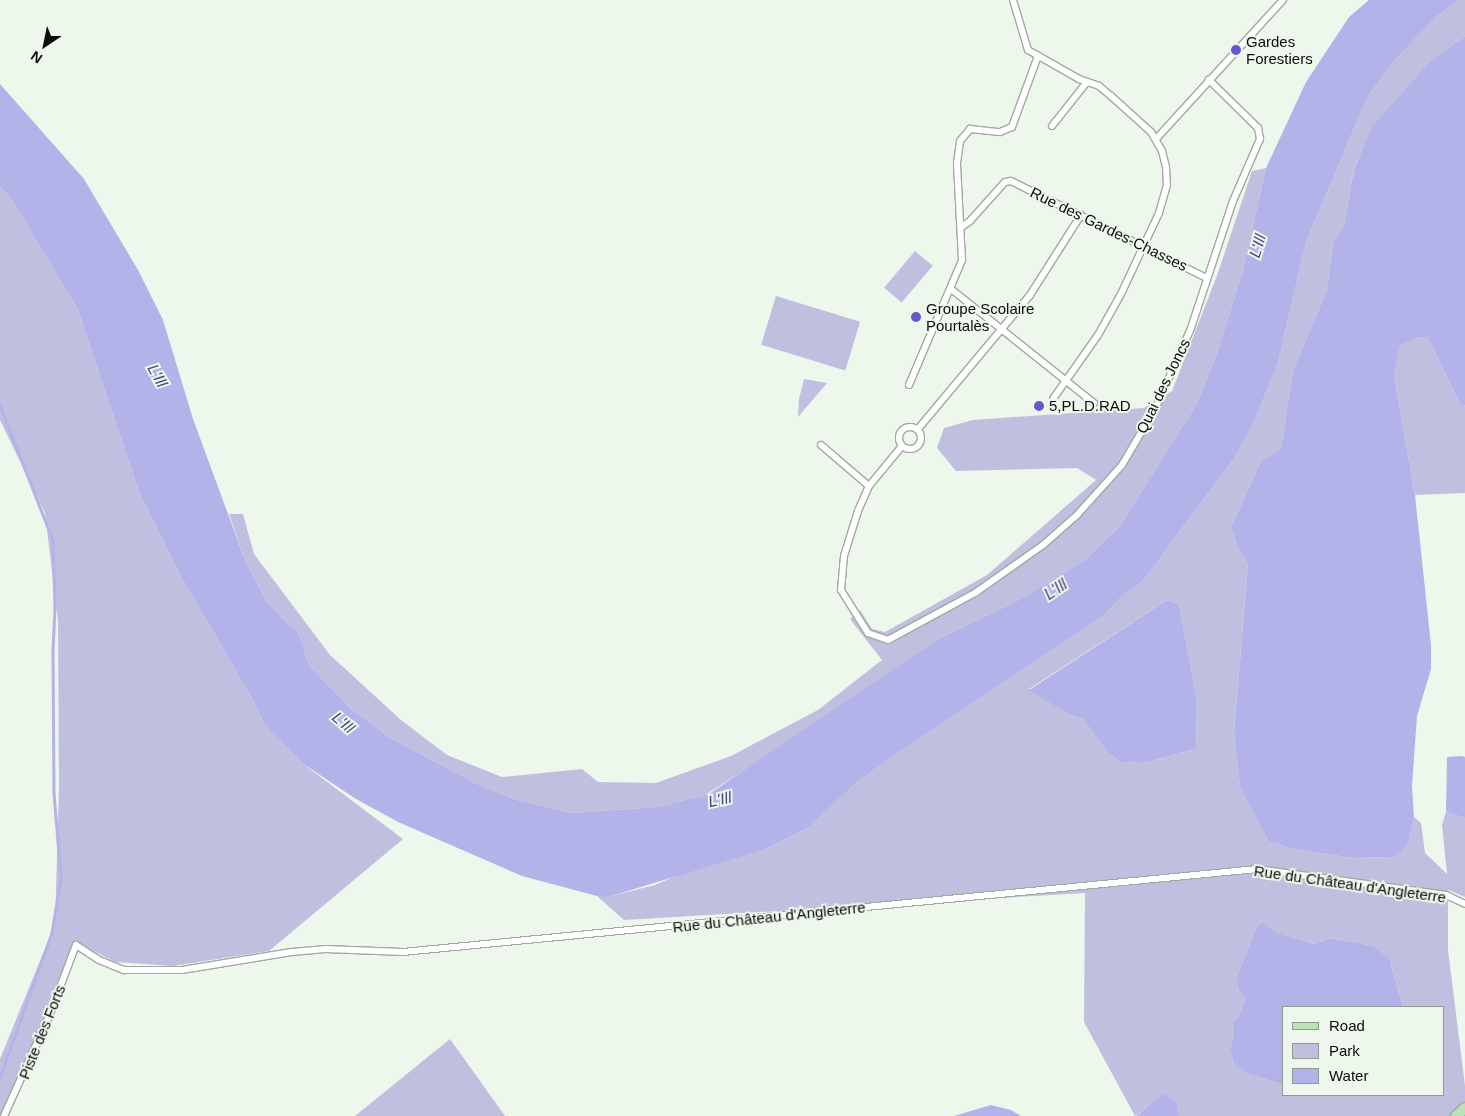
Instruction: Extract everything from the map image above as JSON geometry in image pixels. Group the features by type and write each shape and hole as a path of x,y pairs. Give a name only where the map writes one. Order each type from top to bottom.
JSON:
{"main road":[{"path":"1456,1116 1465,1108"}],"street":[{"path":"1013,0 1024,45 1038,56 1087,82 1099,86 1111,96 1156,139 1166,167 1167,185 1143,246 1102,327 1053,399"},
{"path":"1156,139 1283,0"},
{"path":"909,385 962,260 963,226 957,163 960,141 970,129 1000,132 1012,127 1038,56"},
{"name":"Quai des Joncs","path":"869,486 844,556 841,590 868,633 888,640 975,593 1043,545 1077,516 1122,465 1155,409 1191,328 1206,278 1260,138 1258,128 1209,80"},
{"path":"1052,126 1087,82"},
{"name":"Rue des Gardes-Chasses","path":"963,226 970,222 1005,182 1011,181 1206,278"},
{"path":"918,429 1002,331 1030,295 1081,215"},
{"path":"951,289 1094,403"},
{"path":"908,426 918,429 922,436 918,446 912,449 902,446 899,440 902,430 908,426"},
{"path":"821,446 869,486 902,446"},
{"name":"Rue du Château d'Angleterre","path":"76,945 99,960 124,970 182,970 292,952 326,949 403,952 1257,869 1446,895 1465,904"},
{"name":"Piste des Forts","path":"4,1116 47,1022 76,945"}],"green space":[{"path":"1459,0 1465,0 1465,36 1429,62 1373,127 1354,168 1344,224 1333,243 1327,290 1293,370 1281,449 1261,461 1231,527 1239,551 1248,564 1234,733 1240,786 1269,842 1294,849 1353,858 1395,857 1408,845 1414,817 1421,823 1425,853 1447,874 1442,825 1446,812 1465,818 1465,897 1448,890 1448,950 1465,1086 1465,1116 1179,1116 1177,1102 1163,1095 1135,1116 1084,1022 1085,893 624,920 597,896 611,896 655,885 680,874 763,850 808,828 856,783 1103,616 1124,594 1143,581 1237,454 1255,420 1278,363 1306,242 1367,98 1393,62 1436,17","holes":["1167,600 1179,604 1197,701 1196,749 1143,763 1121,762 1107,752 1083,719 1068,714 1029,689"]},
{"path":"1266,168 1243,270 1217,353 1197,403 1120,526 1085,560 1015,602 938,639 791,741 705,795 657,807 573,813 517,800 475,783 392,739 349,707 309,665 297,629 290,626 267,602 245,560 229,514 243,514 254,554 330,655 401,720 447,755 502,777 582,769 598,782 656,783 731,756 818,710 882,660 850,619 860,610 872,629 885,632 987,575 1096,480 1077,468 956,471 937,448 944,428 973,420 1144,408 1172,391 1218,273 1252,171"},
{"path":"0,186 13,201 78,310 139,492 179,573 254,702 264,724 302,763 403,839 269,951 173,966 115,962 78,943 48,1034 0,1115 0,1059 55,924 59,789 58,621 45,513 0,420"},
{"path":"915,251 933,266 902,303 884,288"},
{"path":"776,296 860,322 845,371 761,345"},
{"path":"1419,337 1428,338 1461,406 1465,405 1465,493 1415,495 1394,375 1398,346"},
{"path":"804,379 827,383 798,417 799,399"},
{"path":"450,1039 505,1116 355,1116"}],"water":[{"name":"L'Ill","path":"1369,0 1459,0 1436,17 1393,62 1367,98 1306,242 1278,363 1255,420 1237,454 1143,581 1124,594 1103,616 856,783 808,828 763,850 611,896 597,896 522,876 398,822 356,799 302,763 264,724 254,702 179,573 139,492 78,310 13,201 0,186 0,84 84,179 138,270 163,320 193,419 245,560 267,602 290,626 297,629 309,665 349,707 392,739 475,783 517,800 573,813 657,807 709,794 938,639 1015,602 1085,560 1120,526 1197,403 1217,353 1243,270 1266,168 1306,82 1349,17"},
{"path":"1465,36 1465,405 1461,406 1428,338 1419,337 1399,346 1394,375 1415,495 1431,645 1431,669 1417,716 1412,786 1414,817 1408,845 1395,857 1353,858 1294,849 1269,842 1240,787 1234,733 1248,564 1239,551 1231,527 1261,461 1281,449 1293,370 1327,290 1333,243 1344,224 1354,169 1372,127 1429,62"},
{"path":"1167,600 1179,604 1197,701 1196,749 1143,763 1121,762 1107,752 1083,719 1068,714 1029,690"},
{"path":"1447,757 1465,757 1465,818 1446,812"},
{"path":"1263,922 1274,932 1314,944 1330,938 1374,946 1389,958 1403,1006 1282,1006 1282,1084 1243,1072 1234,1064 1230,1050 1234,1032 1232,1022 1239,1016 1245,998 1238,990 1236,979 1257,926"},
{"path":"1163,1094 1177,1102 1179,1116 1136,1116"},
{"path":"991,1105 1011,1110 1021,1116 954,1116"}],"waterway":[{"path":"0,405 53,540 55,608 53,650 54,793 61,879 52,933 0,1078"}],"place":[{"name":"Gardes Forestiers","path":"1236,50"},
{"name":"Groupe Scolaire Pourtalès","path":"916,317"},
{"name":"5,PL.D.RAD","path":"1039,406"}]}
